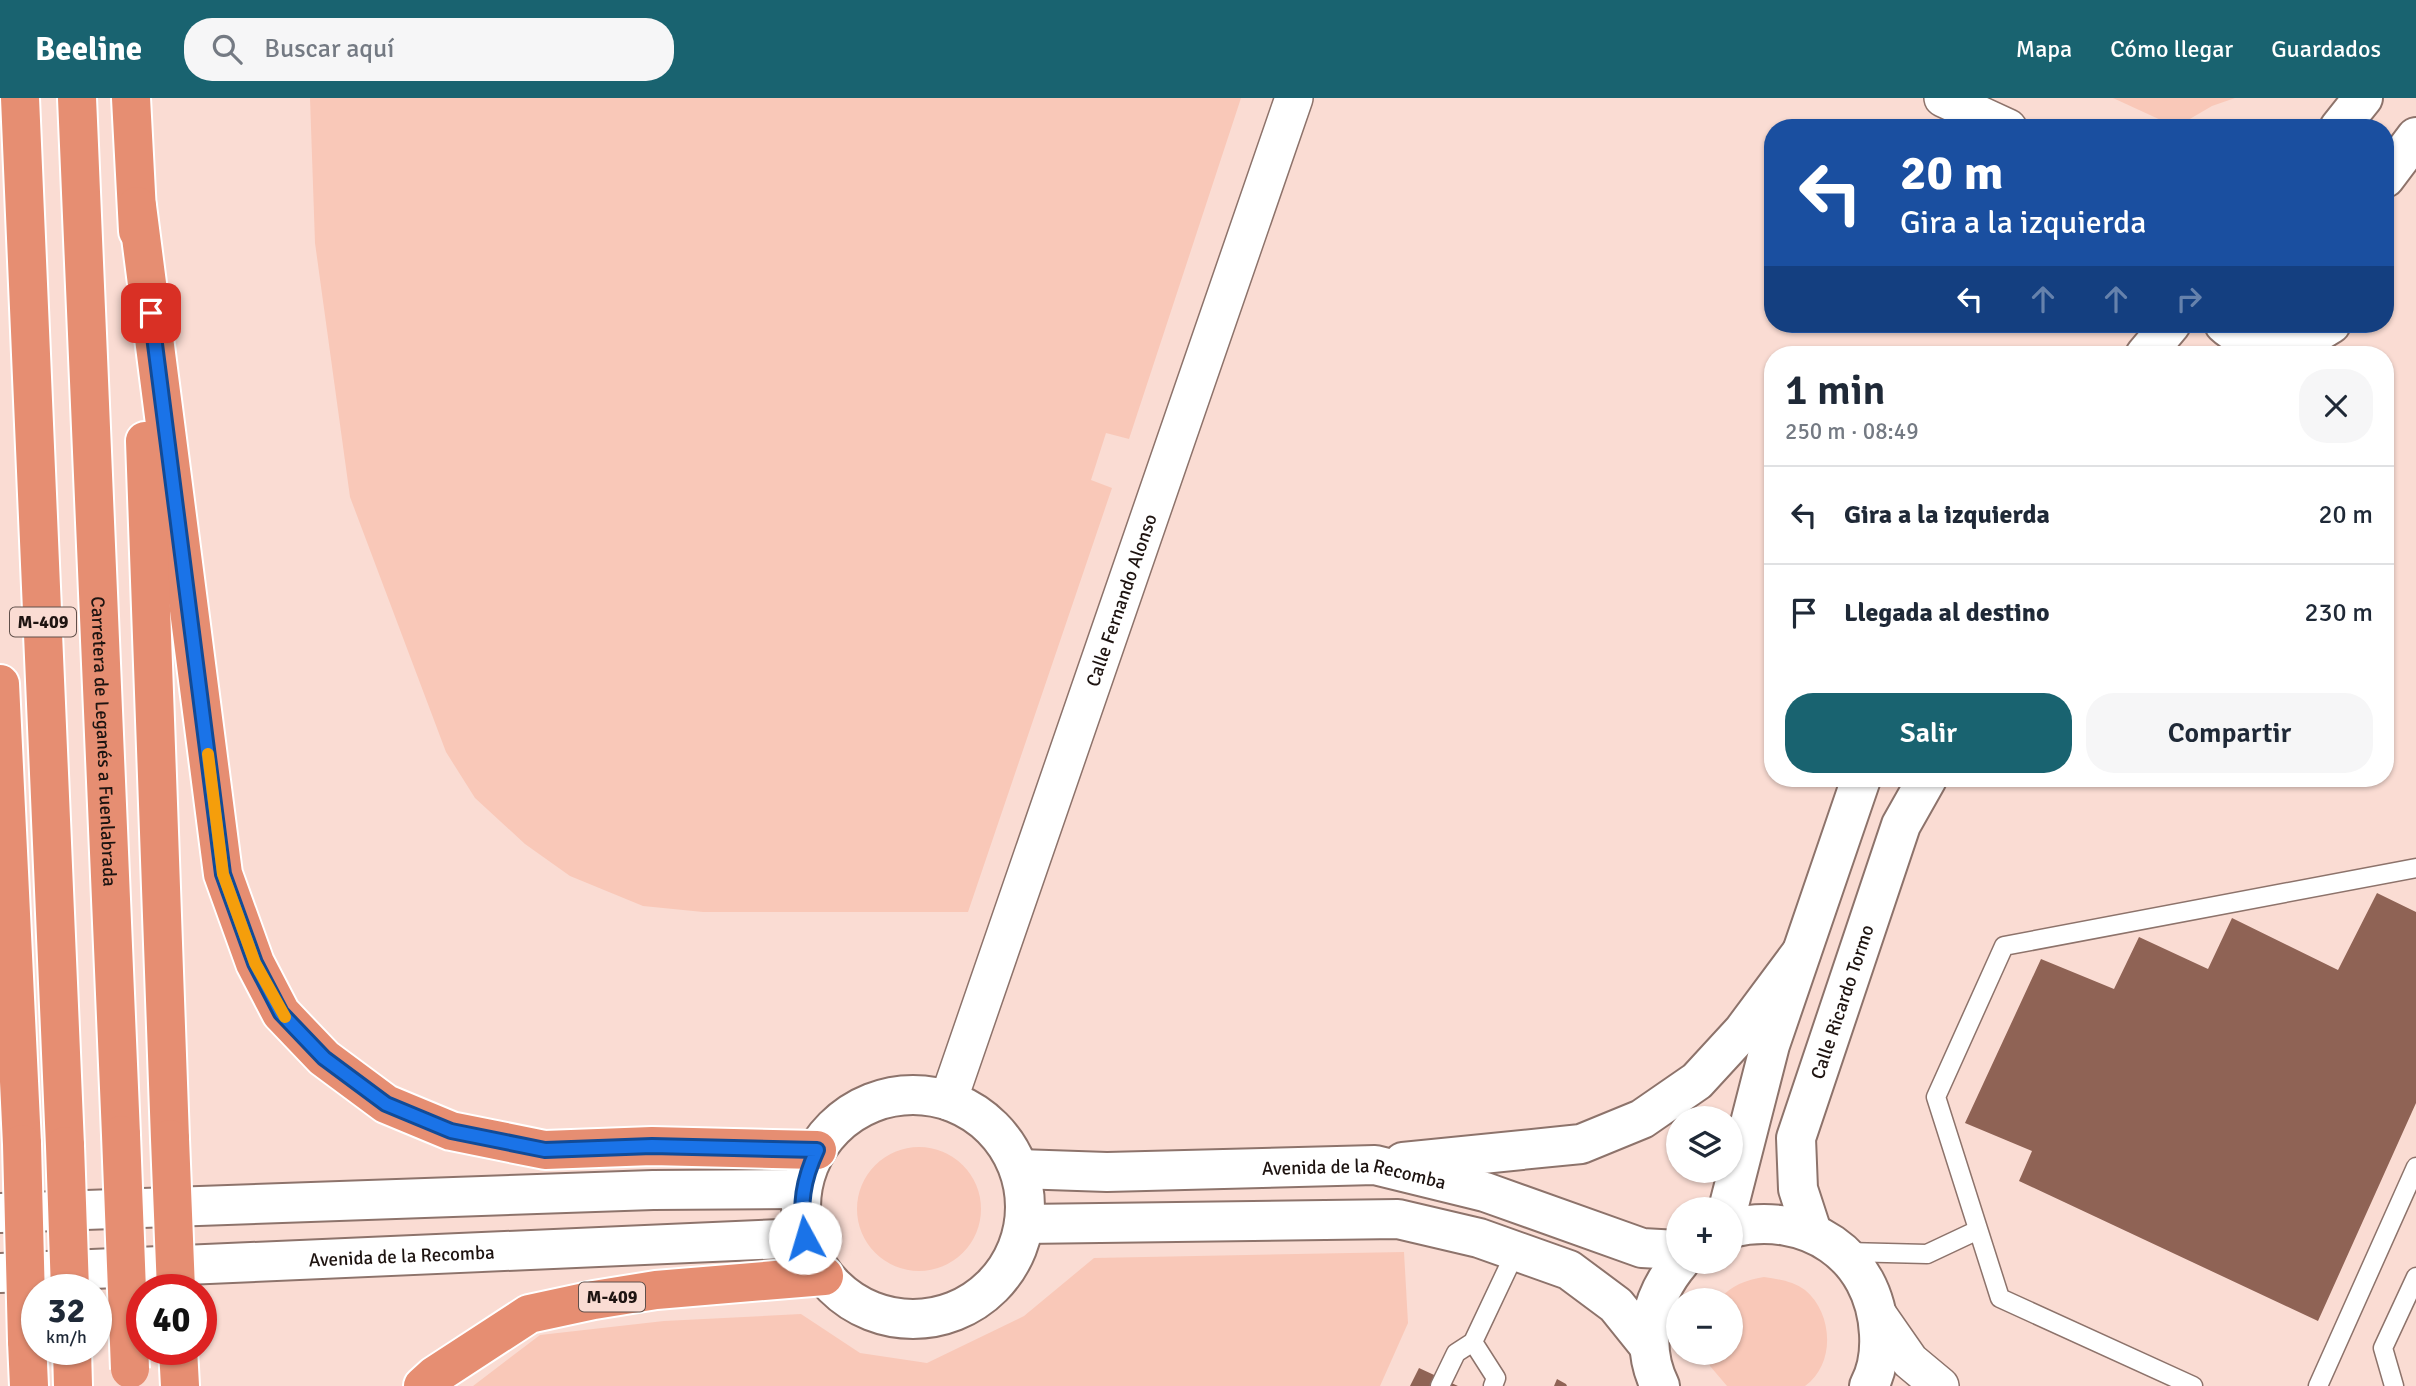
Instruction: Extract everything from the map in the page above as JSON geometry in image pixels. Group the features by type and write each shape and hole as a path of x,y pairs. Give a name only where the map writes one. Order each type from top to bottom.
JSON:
{"highway":[{"name":"M-409","path":"20,98 69,1274"},
{"name":"Carretera de Leganés a Fuenlabrada","path":"77,98 130,1377"},
{"path":"131,98 175,1274"},
{"path":"137,206 223,874 255,963 281,1013 324,1058 386,1104 451,1131 545,1150 652,1146 817,1150"},
{"path":"0,684 22,1144 29,1386"},
{"name":"M-409","path":"423,1386 529,1314 656,1290 824,1276"}],"street":[{"name":"Calle Fernando Alonso","path":"948,1101 1294,98"},
{"path":"1943,98 1988,119"},
{"path":"2346,119 2363,98"},
{"path":"2394,166 2416,137"},
{"path":"2236,339 2278,343 2306,338 2315,333"},
{"path":"1731,1197 1770,1045 1858,787"},
{"name":"Calle Ricardo Tormo","path":"1869,1386 1880,1348 1878,1315 1865,1281 1827,1242 1798,1189 1796,1138 1901,825 1922,787"},
{"path":"1376,1165 1581,1144 1642,1119 1697,1081 1743,1031 1801,953"},
{"path":"911,1095 948,1101 971,1111 991,1126 1007,1146 1019,1169 1025,1196 1024,1224 1012,1259 990,1289 958,1310 922,1320 885,1317 850,1301 824,1276 812,1257 805,1238 801,1213 802,1189 817,1150 842,1121 874,1102 911,1095"},
{"name":"Avenida de la Recomba","path":"1019,1169 1107,1172 1376,1165 1485,1192 1642,1248 1666,1249"},
{"path":"0,1213 653,1190 802,1189"},
{"name":"Avenida de la Recomba","path":"1024,1224 1398,1219 1479,1238 1569,1270 1616,1305 1649,1346"},
{"path":"1743,1225 1783,1224 1827,1242"},
{"name":"Avenida de la Recomba","path":"0,1273 805,1238"},
{"path":"1660,1386 1649,1346 1652,1310 1670,1274"},
{"path":"1878,1315 1910,1362 1940,1386"}],"lane":[{"path":"2193,1386 2000,1298 1936,1097 2004,946 2416,868"},
{"path":"2318,1386 2416,1167"},
{"path":"1827,1242 1927,1254 1978,1230"},
{"path":"1440,1386 1456,1353 1473,1342 1516,1251"},
{"path":"2394,1386 2383,1348 2416,1277"},
{"path":"1473,1342 1496,1378 1493,1386"}],"shaded area":[{"path":"310,98 1241,98 1129,439 1106,433 1091,480 1112,488 968,912 703,912 643,906 570,876 525,844 475,798 446,752 350,497 315,243"},
{"path":"2113,98 2235,98 2212,106 2190,119 2159,119"},
{"path":"919,1147 943,1152 963,1165 976,1185 981,1209 976,1233 963,1253 943,1266 919,1271 895,1266 875,1253 862,1233 857,1209 862,1185 875,1165 895,1152"},
{"path":"1404,1252 1408,1323 1380,1386 473,1386 540,1335 664,1321 801,1314 860,1353 927,1363 1024,1316 1094,1258"},
{"path":"1764,1277 1800,1287 1814,1300 1821,1312 1827,1338 1826,1352 1815,1377 1805,1386 1727,1386 1710,1366 1743,1365 1743,1288 1732,1288"}],"building":[{"path":"2377,893 2416,912 2416,1103 2318,1321 2019,1181 2032,1151 1965,1123 2041,959 2114,989 2139,937 2208,969 2232,918 2338,970"},
{"path":"1419,1368 1458,1386 1410,1386"},
{"path":"1557,1379 1566,1384 1567,1386 1554,1386"}],"slow traffic":[{"path":"208,754 223,874 255,963 285,1017"}],"route":[{"path":"151,313 223,874 255,963 281,1013 324,1058 386,1104 451,1131 545,1150 652,1146 817,1150 802,1189 801,1213 805,1238"}]}
